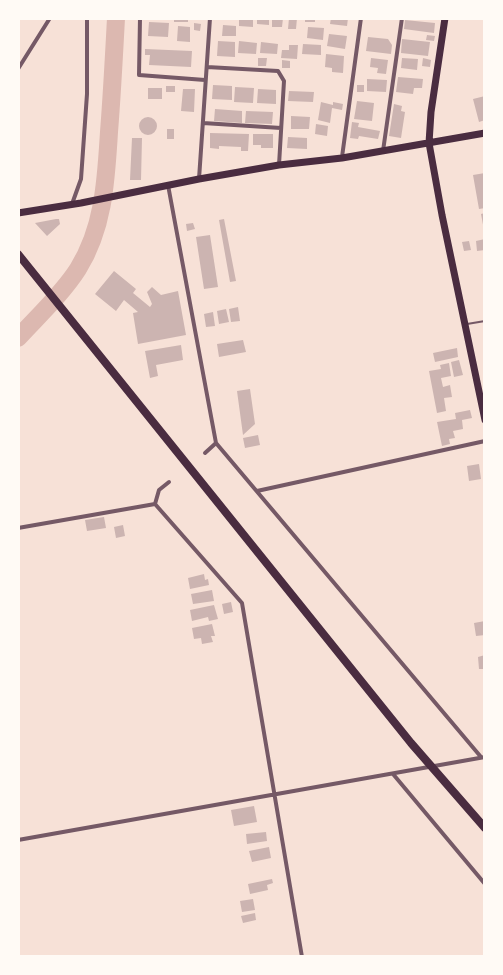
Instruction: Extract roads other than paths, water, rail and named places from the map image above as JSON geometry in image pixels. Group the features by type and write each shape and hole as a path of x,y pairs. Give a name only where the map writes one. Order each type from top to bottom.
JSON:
{"highway":[{"path":"18,254 411,743 485,828"}],"main road":[{"path":"445,18 431,112 429,143 485,420"},
{"path":"18,213 279,165 342,158 485,133"}],"street":[{"path":"18,69 50,18"},
{"path":"71,204 81,179 87,94 87,18"},
{"path":"140,18 139,75 206,80"},
{"path":"199,179 210,18"},
{"path":"342,158 362,18"},
{"path":"383,151 402,18"},
{"path":"207,67 278,71 284,81 279,165"},
{"path":"203,123 281,128"},
{"path":"168,185 216,443 483,758"},
{"path":"257,491 485,441"},
{"path":"205,453 216,443"},
{"path":"155,504 159,490 170,482"},
{"path":"18,528 155,504"},
{"path":"155,504 242,603 302,957"},
{"path":"18,840 483,758"},
{"path":"393,774 485,884"}],"lane":[{"path":"464,324 485,321"}],"waterway":[{"path":"18,338 72,278 87,253 93,237 102,203 107,168 116,18"}]}
